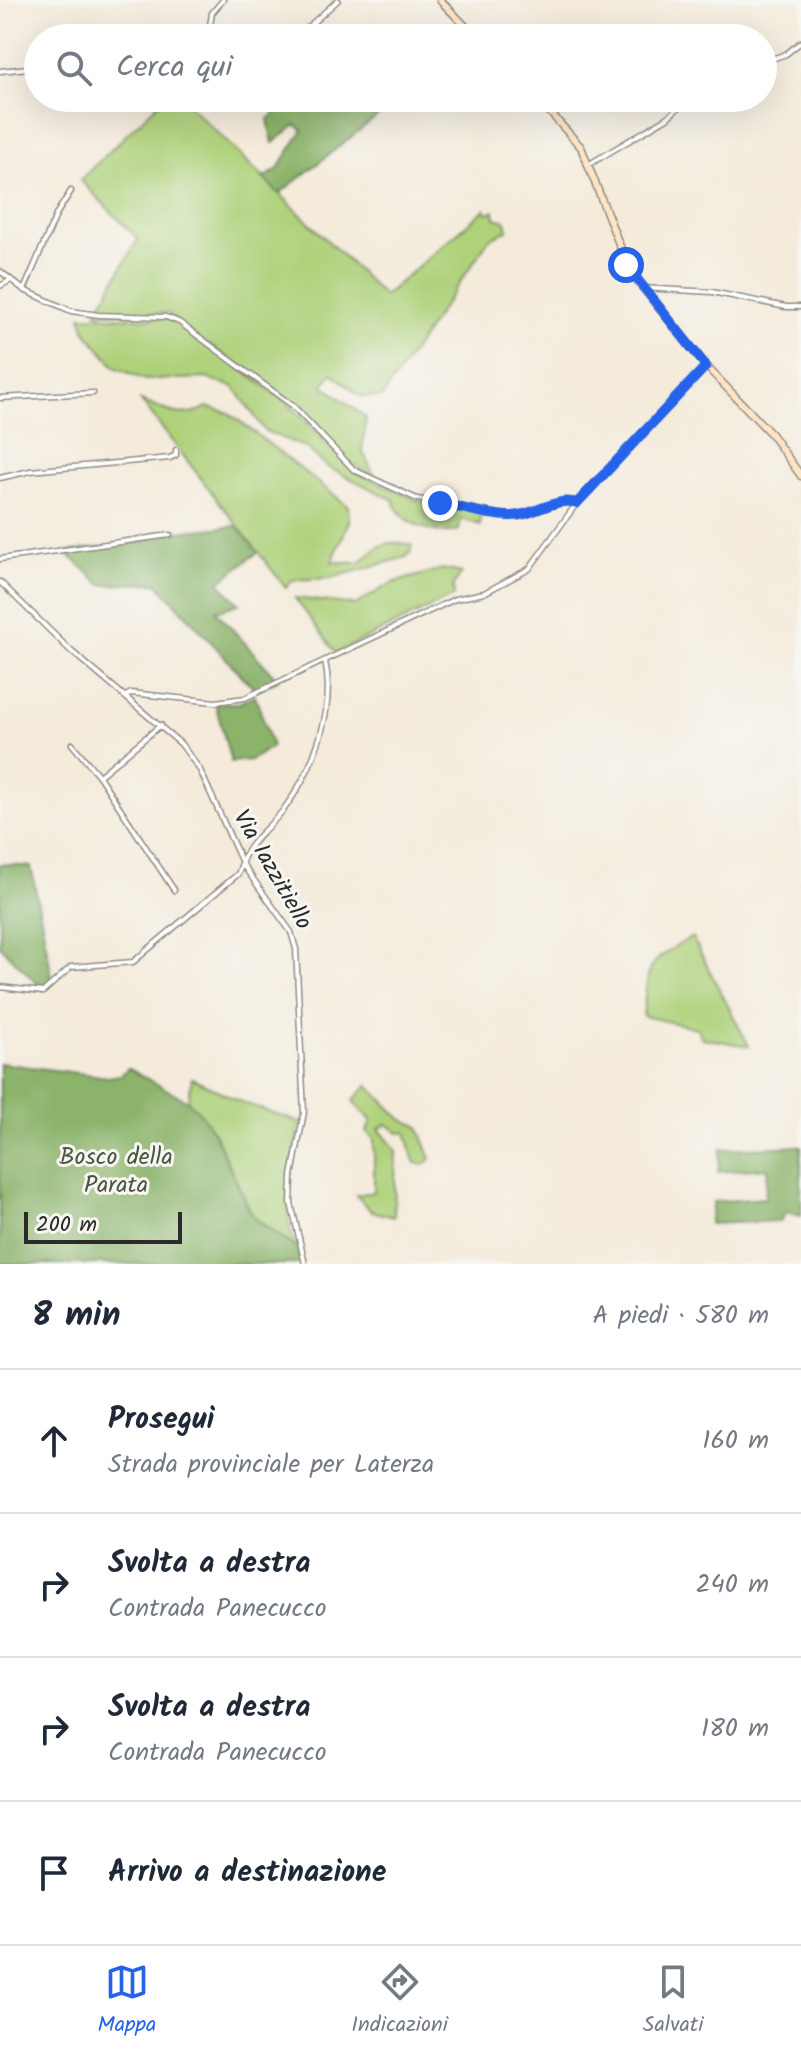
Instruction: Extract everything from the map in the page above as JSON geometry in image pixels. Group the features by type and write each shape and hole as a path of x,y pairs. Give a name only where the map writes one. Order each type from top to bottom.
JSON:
{"main road":[{"path":"440,0 463,24"},
{"path":"550,112 574,137 588,165 622,257 642,288 706,366 771,434 801,476"}],"street":[{"path":"210,24 212,13 223,0"},
{"path":"311,24 338,0"},
{"path":"777,57 801,42"},
{"path":"0,71 24,68"},
{"path":"588,165 674,112"},
{"path":"24,290 57,213 71,191"},
{"path":"0,271 24,290 78,313 172,318 293,406 354,470 417,499 509,516 523,516 559,503 577,503"},
{"path":"0,286 11,280"},
{"path":"642,288 712,292 786,307 801,307"},
{"path":"126,696 131,693 236,701 455,599 484,593 521,574 529,569 577,503 706,366"},
{"path":"0,398 93,393"},
{"path":"0,478 30,471 170,458 176,455 176,450"},
{"path":"0,559 170,535"},
{"name":"Via Iazzitiello","path":"0,582 71,651 161,725 200,770 243,865 291,932 296,949 304,1112 292,1176 291,1203 305,1264"},
{"path":"0,987 43,992 71,967 133,962 223,888 305,778 323,724 328,680 325,661"},
{"path":"99,776 161,725"},
{"path":"72,744 99,776 174,890"}],"green space":[{"path":"150,112 196,112 384,296 485,209 486,213 494,211 495,218 506,221 508,230 490,238 382,397 361,397 332,373 323,385 366,418 362,451 376,478 345,459 299,407 208,344 292,407 355,472 419,501 481,512 480,525 461,519 459,530 441,532 411,522 403,516 394,500 327,467 307,448 265,431 234,387 206,378 145,380 115,367 86,332 81,316 174,319 168,313 96,313 138,239 80,180"},
{"path":"276,112 369,112 379,115 279,194 263,178 277,170 303,130 296,125 273,143 268,120"},
{"path":"141,401 174,413 190,413 207,407 229,413 348,506 349,521 332,562 360,563 372,551 389,543 412,545 412,551 406,557 331,578 292,580 286,588"},
{"path":"237,526 258,552 219,582 239,604 216,611 278,680 255,690 157,583 102,585 65,552 142,542 155,534"},
{"path":"443,569 462,573 453,586 454,596 336,653 295,598 355,605 392,583"},
{"path":"255,695 272,746 251,760 231,762 215,703 239,703"},
{"path":"0,864 31,867 53,981 44,990 0,946"},
{"path":"692,937 749,1046 702,1038 697,1028 643,1016 652,966 665,953"},
{"name":"Bosco della Parata","path":"0,1063 108,1077 121,1075 128,1068 188,1101 214,1133 249,1210 258,1222 297,1249 302,1264 0,1264"},
{"path":"192,1078 241,1102 301,1123 288,1203 291,1234 297,1249 253,1216 214,1133 188,1101"},
{"path":"368,1085 401,1119 418,1126 431,1159 424,1165 415,1163 406,1132 399,1133 387,1124 379,1129 396,1150 394,1217 371,1211 356,1195 374,1192 374,1139 367,1132 371,1120 353,1101"},
{"path":"801,1146 801,1216 786,1212 781,1221 709,1224 713,1202 765,1198 768,1168 718,1172 721,1149"}],"route":[{"path":"440,503 498,515 523,516 559,503 577,503 706,366 626,265"}]}
